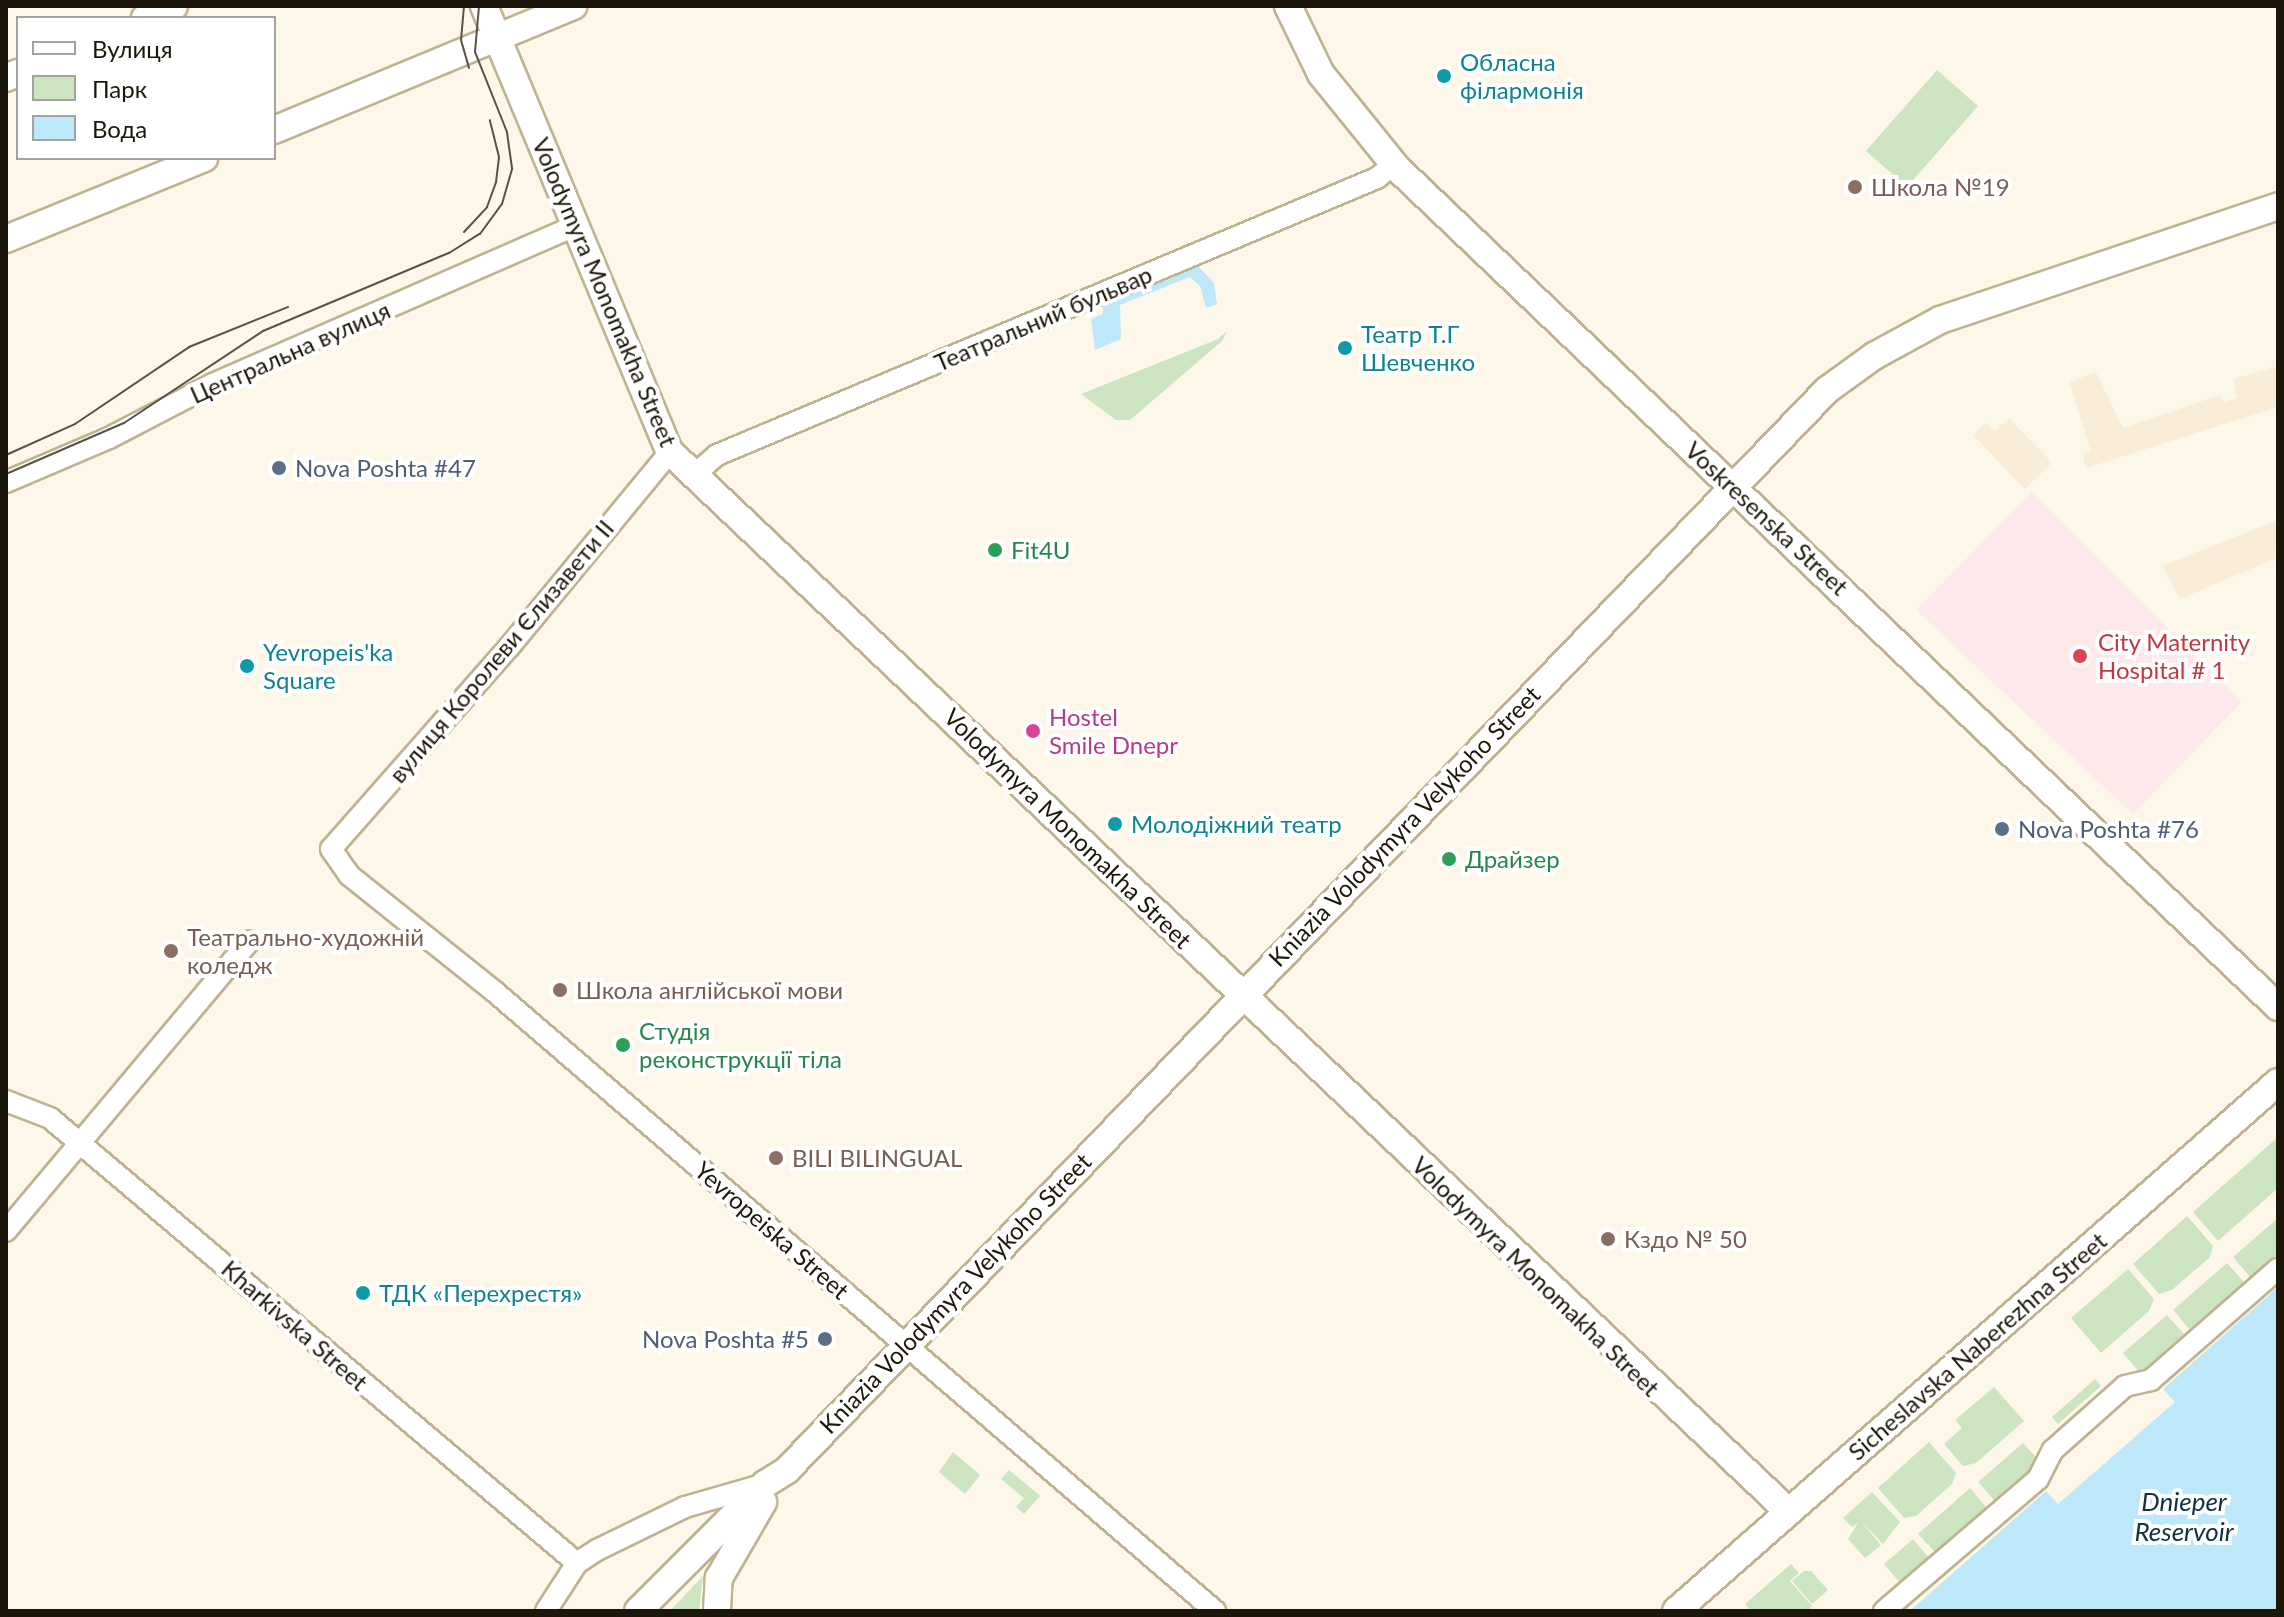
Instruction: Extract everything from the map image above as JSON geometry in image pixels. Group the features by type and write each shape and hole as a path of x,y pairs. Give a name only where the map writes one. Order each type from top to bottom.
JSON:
{"main road":[{"path":"150,16 174,6"},
{"name":"Volodymyra Monomakha Street","path":"484,6 670,452 1789,1512"},
{"path":"276,129 498,40 573,6"},
{"name":"Voskresenska Street","path":"1288,6 1321,74 1394,164 2278,1007"},
{"path":"6,239 199,160"},
{"name":"Kniazia Volodymyra Velykoho Street","path":"638,1611 905,1346 1731,484 1827,390 1906,336 2031,286 2278,206"},
{"name":"Sicheslavska Naberezhna Street","path":"1676,1611 2278,1082"},
{"path":"717,1611 719,1578 730,1553 776,1477"}],"street":[{"name":"Театральний бульвар","path":"694,475 717,455 1377,178 1394,164"},
{"name":"Центральна вулиця","path":"6,482 121,433 213,384 577,225"},
{"name":"вулиця Королеви Єлизавети ІІ","path":"331,849 509,647 670,452"},
{"name":"Yevropeiska Street","path":"331,849 364,887 506,1001 1215,1611"},
{"path":"6,1231 249,941"},
{"name":"Kharkivska Street","path":"6,1101 50,1118 80,1142 577,1563"},
{"path":"1884,1611 2038,1479 2053,1450 2125,1386 2151,1380 2278,1269"},
{"path":"546,1611 577,1563 685,1507 776,1477"}],"shaded area":[{"path":"2278,366 2278,407 2086,468 2083,454 2091,451 2069,382 2096,372 2123,428 2220,395 2224,402 2237,398 2233,379"},
{"path":"2009,418 2052,463 2025,489 1973,435 1986,422 1995,431"},
{"name":"City Maternity Hospital # 1","path":"2032,492 2242,702 2133,814 1916,610"},
{"path":"2278,520 2274,559 2180,599 2162,566"}],"green space":[{"path":"1937,70 1978,106 1907,187 1866,151"},
{"path":"1227,331 1222,341 1130,420 1116,420 1081,394 1218,339"},
{"path":"2278,1137 2278,1188 2218,1241 2193,1212"},
{"path":"2187,1216 2213,1246 2210,1257 2172,1290 2159,1294 2133,1264"},
{"path":"2278,1218 2278,1253 2250,1277 2233,1257"},
{"path":"2227,1263 2244,1282 2190,1330 2173,1310"},
{"path":"2128,1269 2154,1299 2149,1311 2101,1353 2071,1318"},
{"path":"2167,1315 2184,1334 2140,1373 2123,1353"},
{"path":"2095,1379 2101,1386 2058,1424 2052,1417"},
{"path":"1994,1387 2024,1421 1976,1463 1963,1466 1944,1444 1962,1428 1955,1420"},
{"path":"1929,1442 1956,1473 1952,1484 1916,1516 1904,1518 1878,1488"},
{"path":"2023,1443 2040,1462 1995,1501 1978,1482"},
{"path":"953,1452 980,1475 965,1494 939,1472"},
{"path":"1009,1470 1040,1496 1024,1514 1016,1507 1024,1498 1001,1479"},
{"path":"1970,1488 1987,1508 1936,1553 1918,1534"},
{"path":"1872,1492 1900,1522 1883,1544 1860,1520 1881,1545 1865,1558 1848,1539 1858,1523 1852,1527 1843,1518"},
{"path":"1913,1539 1930,1559 1901,1584 1884,1564"},
{"path":"1791,1564 1799,1573 1790,1581 1812,1606 1807,1611 1751,1611 1745,1604"},
{"path":"1804,1571 1811,1571 1828,1590 1812,1604 1792,1581"},
{"path":"703,1576 699,1611 670,1611"}],"water":[{"path":"1196,264 1214,283 1217,304 1206,308 1200,286 1190,277 1120,305 1121,339 1095,350 1091,319 1103,314 1103,299"},
{"name":"Dnieper Reservoir","path":"2278,1287 2278,1611 1910,1611 2046,1491 2058,1504 2175,1402 2163,1389"}],"tram line":[{"path":"464,6 461,40 469,68"},
{"path":"6,474 124,423 263,331 449,253 480,234 502,204 512,168 507,132 475,52 479,6"},
{"path":"464,232 487,207 496,182 499,157 490,120"},
{"path":"6,455 75,424 189,347 288,307"}],"place":[{"name":"Обласна філармонія","path":"1444,76"},
{"name":"Школа №19","path":"1855,187"},
{"name":"Театр Т.Г Шевченко","path":"1345,348"},
{"name":"Nova Poshta #47","path":"279,468"},
{"name":"Fit4U","path":"995,550"},
{"name":"City Maternity Hospital # 1","path":"2080,656"},
{"name":"Yevropeis'ka Square","path":"247,666"},
{"name":"Hostel Smile Dnepr","path":"1033,731"},
{"name":"Молодіжний театр","path":"1115,824"},
{"name":"Nova Poshta #76","path":"2002,829"},
{"name":"Драйзер","path":"1449,859"},
{"name":"Театрально-художній коледж","path":"171,951"},
{"name":"Школа англійської мови","path":"560,990"},
{"name":"Студія реконструкції тіла","path":"623,1045"},
{"name":"BILI BILINGUAL","path":"776,1158"},
{"name":"Кздо № 50","path":"1608,1239"},
{"name":"ТДК «Перехрестя»","path":"363,1293"},
{"name":"Nova Poshta #5","path":"825,1339"}]}
